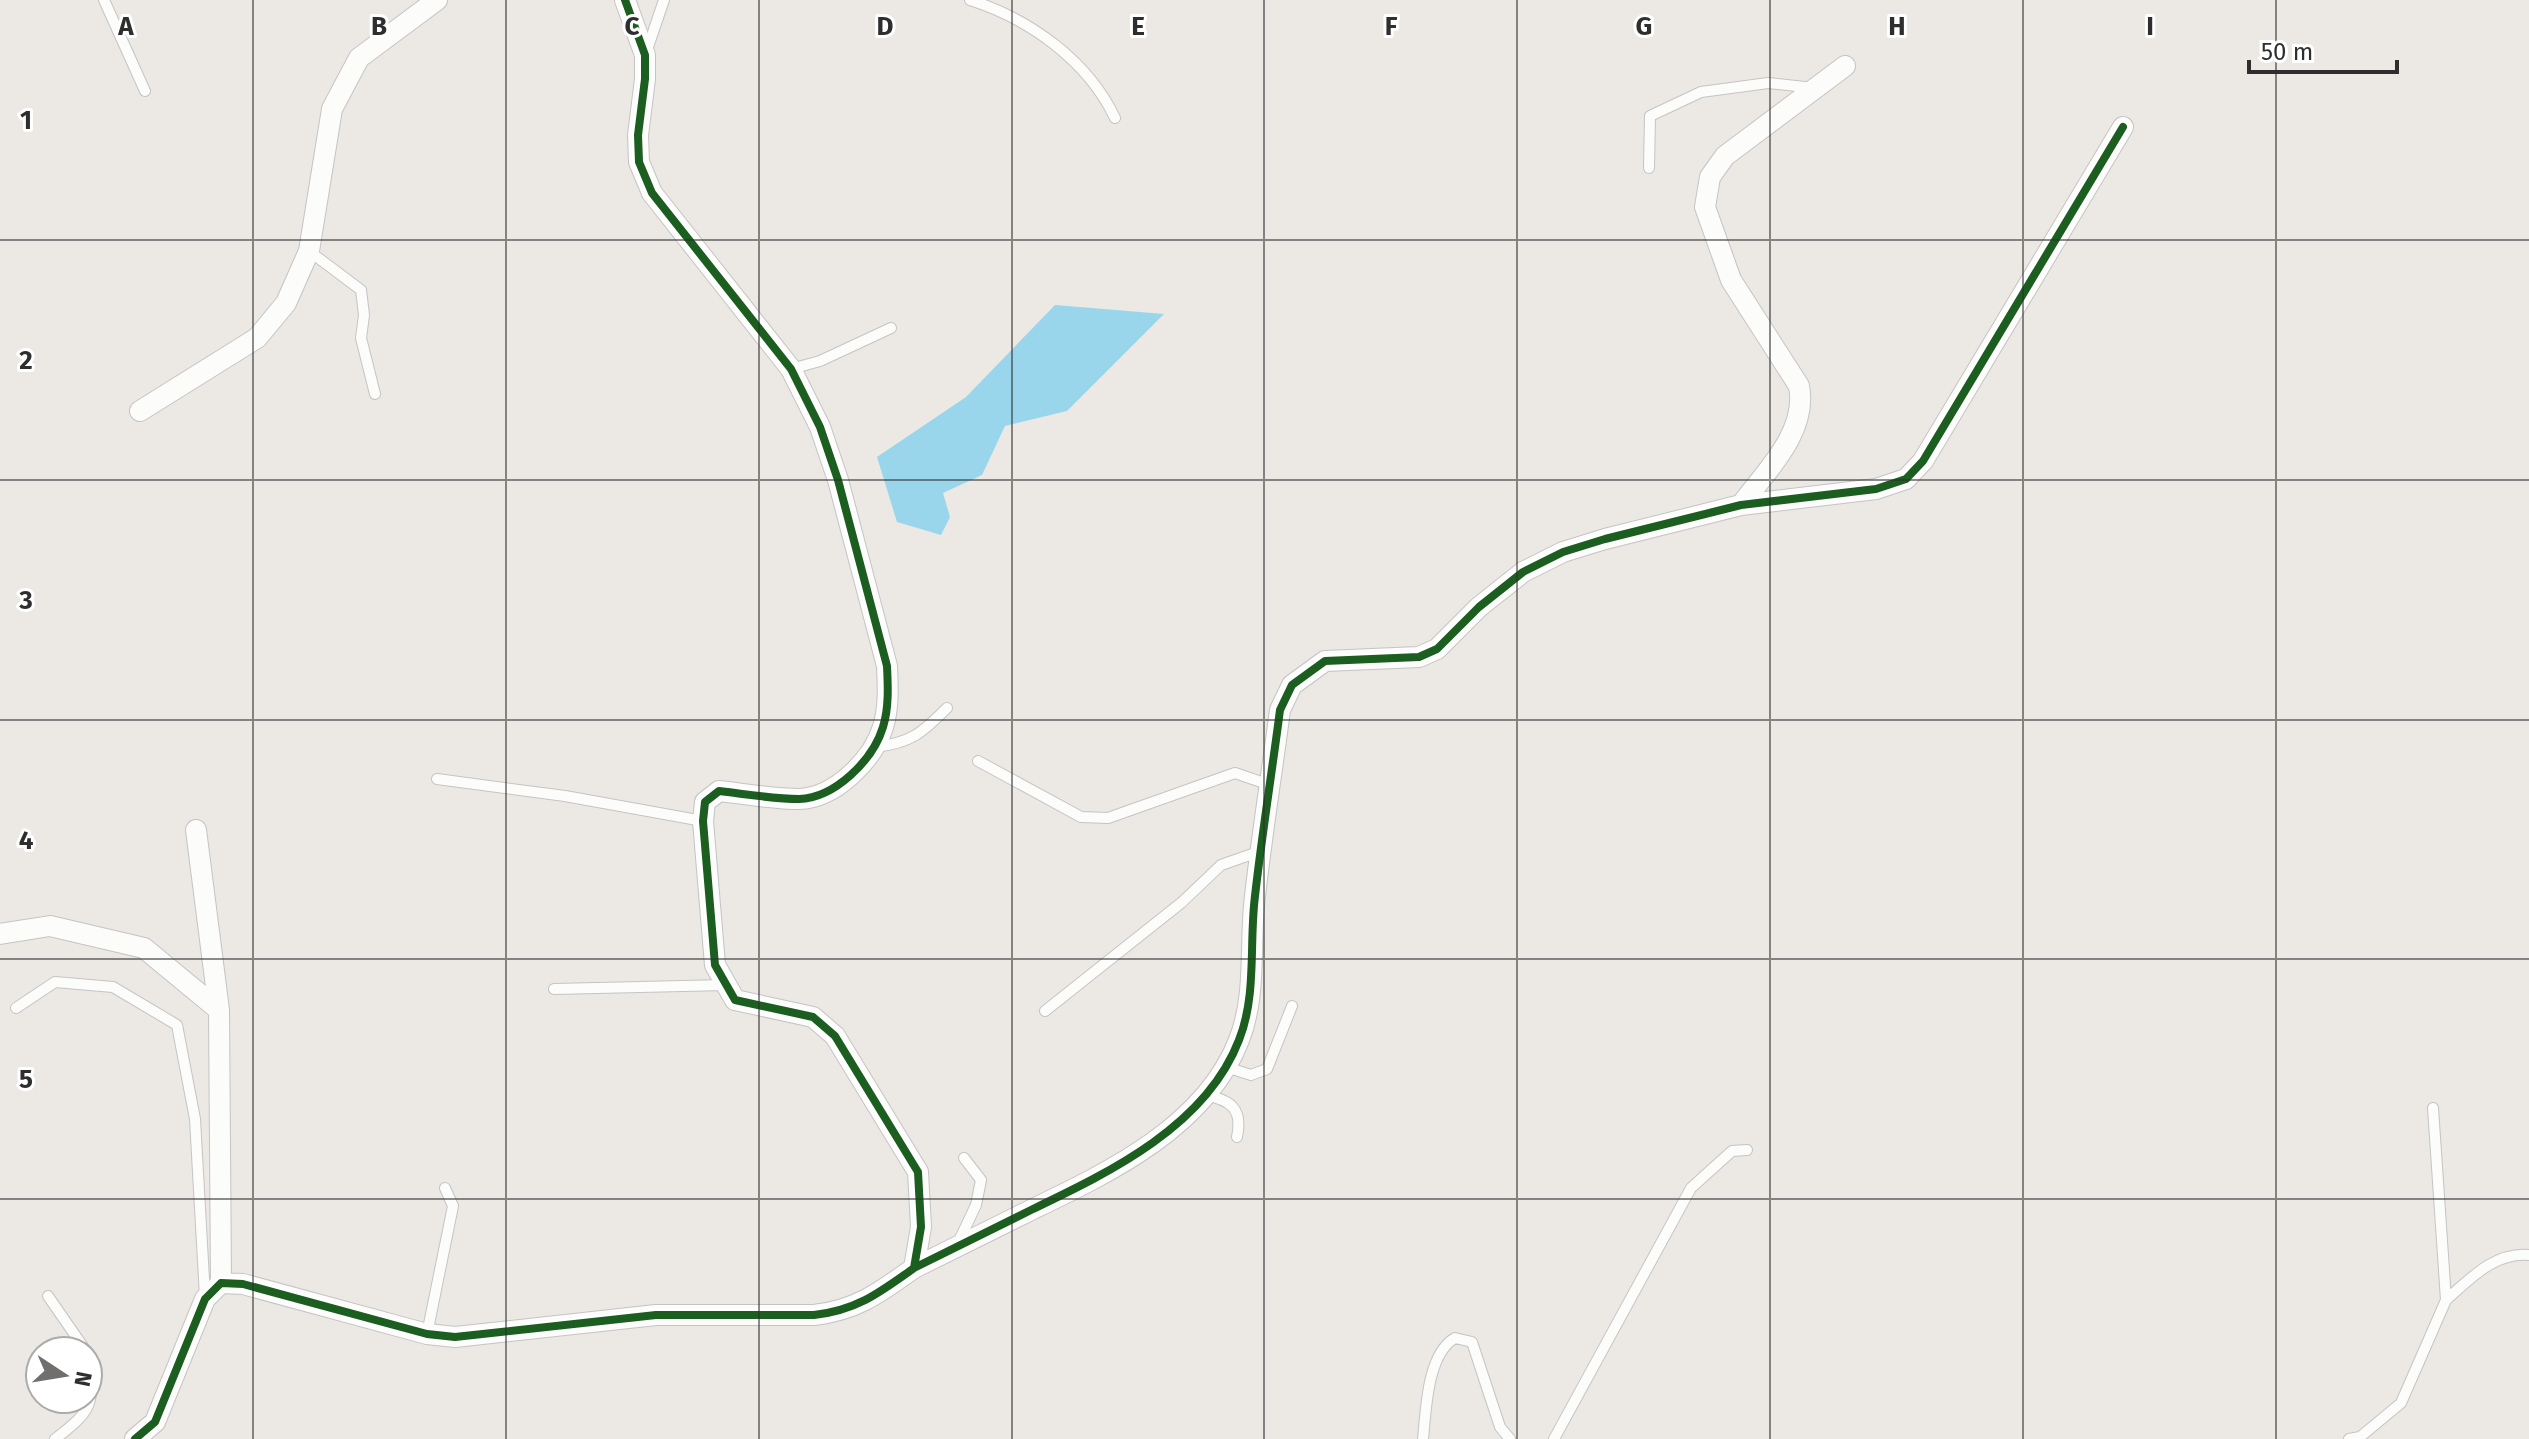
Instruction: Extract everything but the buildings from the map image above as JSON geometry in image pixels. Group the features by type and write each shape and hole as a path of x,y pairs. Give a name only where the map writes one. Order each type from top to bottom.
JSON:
{"street":[{"path":"140,411 257,338 286,303 309,251 332,109 359,58 437,0"},
{"path":"625,0 645,55 638,135 639,162 652,193 791,369 820,427 838,480 887,666 888,696 884,726 875,747 844,781 819,796 799,799 719,791 705,802 703,821 715,965 735,1000 813,1017 835,1036 918,1172 921,1227 914,1268"},
{"path":"1741,505 1789,440 1802,402 1799,386 1731,280 1705,207 1710,177 1725,156 1845,66"},
{"path":"221,1283 243,1284 427,1334 455,1337 656,1315 836,1313 867,1301 914,1268 1114,1170 1148,1147 1205,1095 1226,1067 1239,1041 1248,1014 1254,898 1280,710 1292,685 1325,661 1419,657 1437,649 1479,607 1523,572 1563,552 1741,505 1876,489 1906,479 1923,461 2123,127"},
{"path":"135,1439 155,1422 205,1299 221,1283 219,1010 196,830"},
{"path":"0,934 50,926 144,948 219,1010"}],"lane":[{"path":"104,0 145,91"},
{"path":"645,55 664,0"},
{"path":"970,0 1049,38 1105,97 1115,118"},
{"path":"1649,168 1650,116 1701,92 1768,83 1816,88"},
{"path":"309,251 361,290 364,315 361,338 375,394"},
{"path":"791,369 820,361 891,328"},
{"path":"875,747 900,744 927,728 947,708"},
{"path":"978,761 1081,817 1108,818 1235,773 1270,785"},
{"path":"437,779 565,796 703,821"},
{"path":"1045,1011 1181,903 1221,865 1261,851"},
{"path":"16,1008 55,982 113,987 177,1025 195,1119 205,1299"},
{"path":"554,989 726,985"},
{"path":"1226,1067 1251,1075 1267,1069 1292,1006"},
{"path":"1205,1095 1224,1099 1236,1111 1240,1123 1237,1137"},
{"path":"2433,1108 2446,1300"},
{"path":"1554,1439 1691,1188 1732,1151 1747,1150"},
{"path":"957,1247 976,1205 981,1180 964,1158"},
{"path":"427,1334 453,1206 445,1188"},
{"path":"2349,1439 2360,1437 2401,1403 2446,1300 2487,1265 2517,1254 2529,1255"},
{"path":"48,1296 75,1335"},
{"path":"1423,1439 1434,1368 1446,1343 1455,1338 1472,1342 1500,1427 1510,1439"},
{"path":"55,1439 85,1415"}],"water":[{"path":"1055,305 1164,314 1067,411 1005,426 982,475 943,493 950,517 941,535 897,522 877,457 966,397"}],"cycle path":[{"path":"135,1439 155,1422 205,1299 221,1283 243,1284 427,1334 455,1337 656,1315 829,1313 855,1305 878,1293 914,1268 921,1227 918,1172 835,1036 813,1017 735,1000 715,965 703,821 705,802 719,791 799,799 813,797 839,784 862,764 878,740 886,712 887,666 838,480 820,427 791,369 652,193 639,162 638,135 645,55 625,0"},
{"path":"914,1268 1123,1162 1180,1122 1224,1070 1245,1023 1252,969 1253,914 1280,710 1292,685 1325,661 1419,657 1437,649 1479,607 1523,572 1563,552 1741,505 1876,489 1906,479 1923,461 2123,127"}]}
